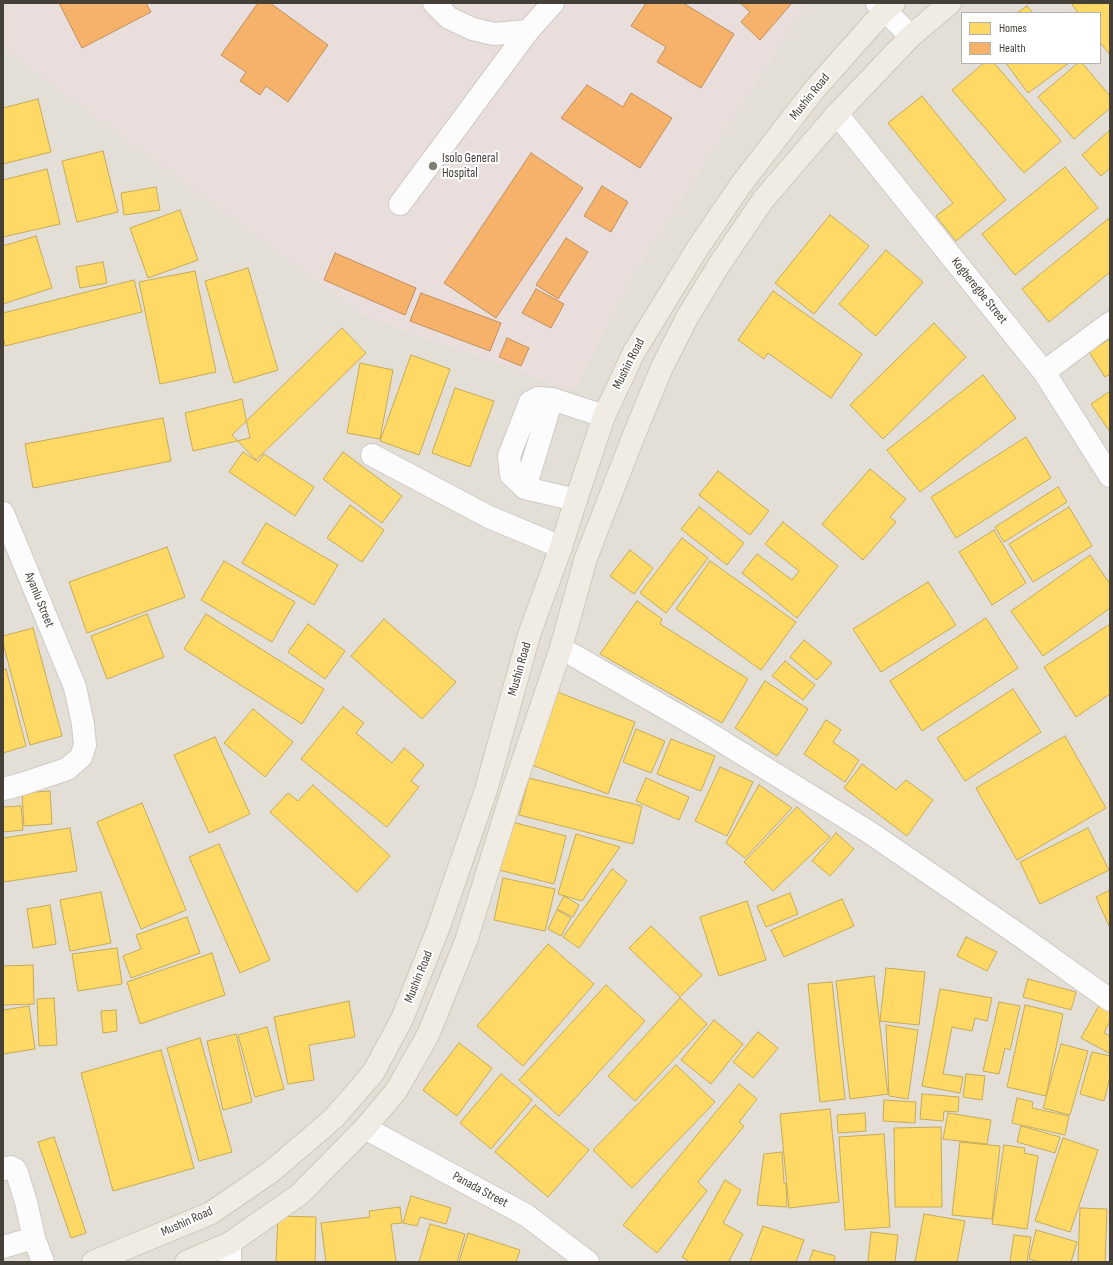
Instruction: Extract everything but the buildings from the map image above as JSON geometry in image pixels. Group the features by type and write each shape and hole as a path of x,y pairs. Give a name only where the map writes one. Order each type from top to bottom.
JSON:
{"main road":[{"path":"186,1262 230,1253 300,1194 365,1128 396,1091 428,1035 466,941 510,799 561,648 586,558 603,511 662,367 688,316 719,265 763,200 837,114 911,36 950,3"},
{"name":"Mushin Road","path":"93,1262 211,1213 272,1171 334,1118 373,1073 402,1019 438,929 486,790 529,635 561,548 604,416 634,352 697,249 742,183 814,90 885,5"}],"street":[{"path":"434,3 449,18 473,30 494,34 528,30"},
{"path":"400,204 528,30 553,3"},
{"path":"885,5 911,36"},
{"name":"Kogberegbe Street","path":"837,114 1044,372 1110,476"},
{"path":"1044,372 1110,323"},
{"path":"576,500 525,488 510,475 509,456 530,402 538,398 552,400 604,416"},
{"path":"372,455 489,517 561,548"},
{"name":"Ayanlu Street","path":"3,513 75,688 83,724 85,745 81,757 67,769 3,789"},
{"path":"561,648 702,729 869,832 1022,937 1110,1000"},
{"name":"Panada Street","path":"365,1128 526,1215 588,1262"},
{"path":"3,1169 11,1167 15,1169 17,1173 26,1202 34,1238 43,1262"},
{"path":"3,1247 34,1238"}],"shaded area":[{"path":"3,3 1110,3 1110,1262 3,1262"},
{"name":"Isolo General Hospital","path":"3,3 808,3 636,272 574,391 365,317 3,49"}],"place":[{"name":"Isolo General Hospital","path":"433,166"}]}
